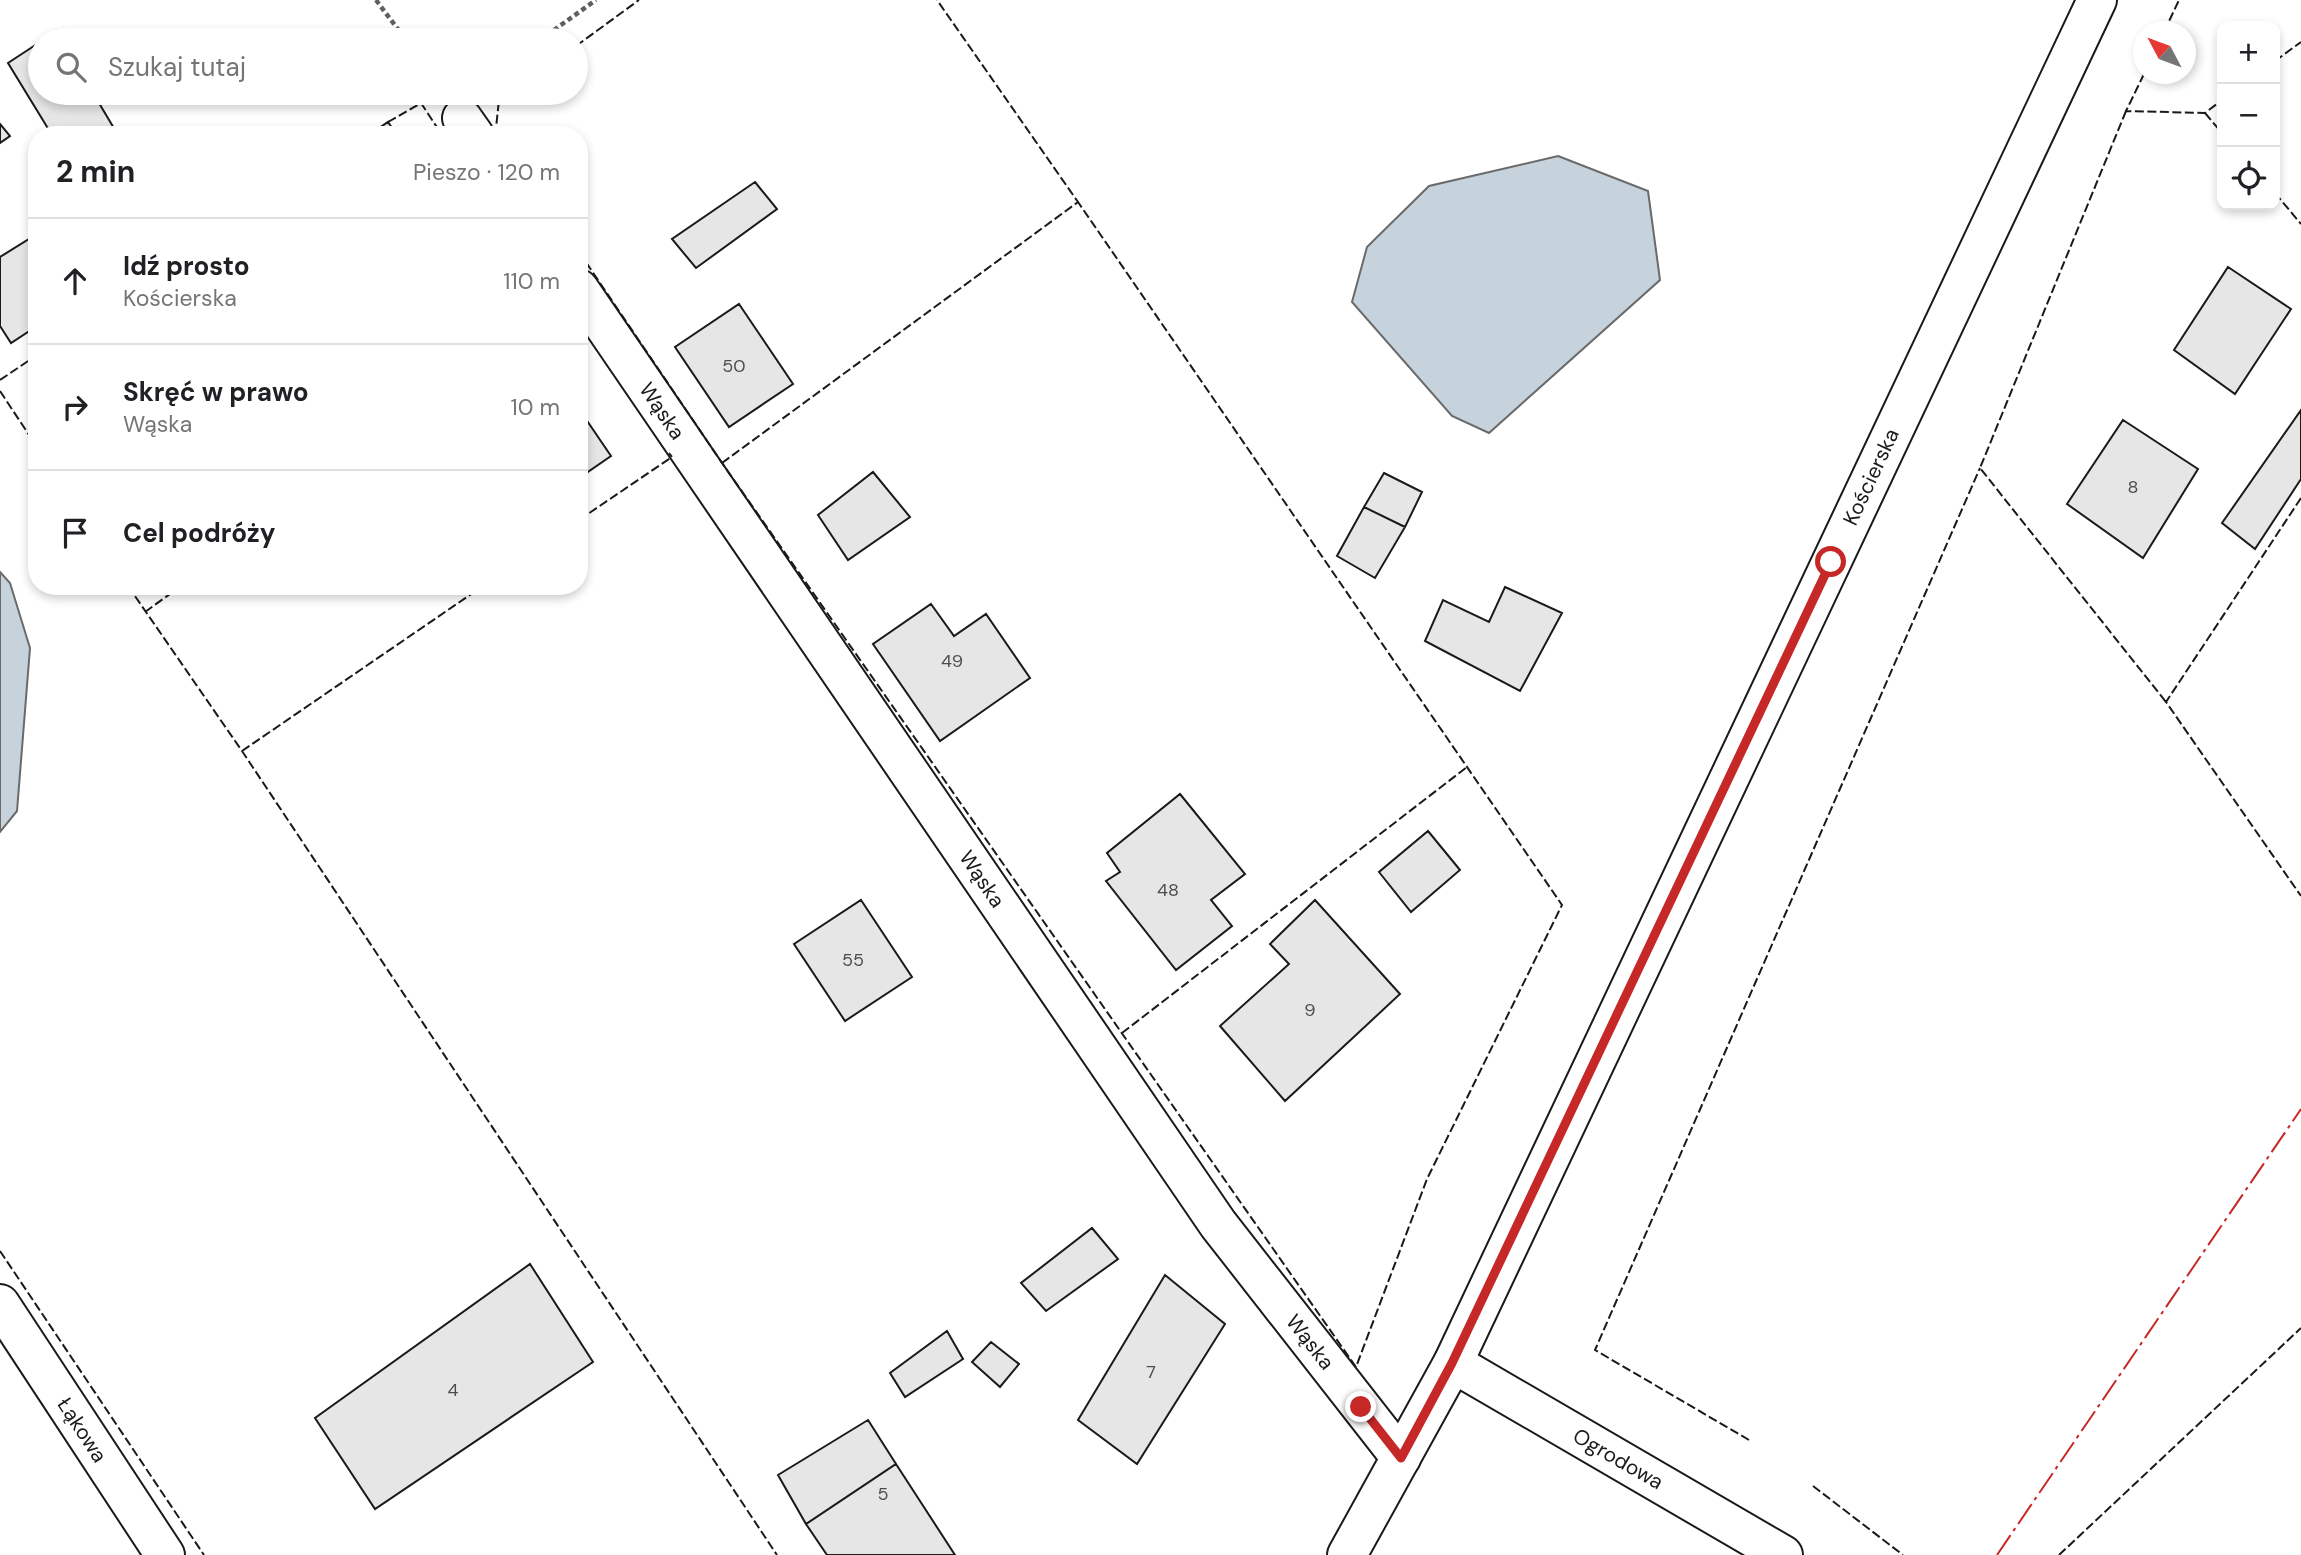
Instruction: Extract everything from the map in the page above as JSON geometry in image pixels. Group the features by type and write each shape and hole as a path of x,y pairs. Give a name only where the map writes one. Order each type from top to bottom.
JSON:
{"street":[{"name":"Kościerska","path":"1347,1555 1452,1363 2097,0"},
{"name":"Wąska","path":"588,302 1218,1224 1401,1458"},
{"name":"Łąkowa","path":"0,1304 164,1555"},
{"name":"Ogrodowa","path":"1452,1363 1783,1555"}],"path":[{"path":"376,0 396,28"},
{"path":"557,28 596,0"}],"shaded area":[{"path":"1558,156 1648,191 1660,280 1489,433 1452,416 1352,302 1367,247 1429,186"},
{"path":"0,572 10,583 30,648 17,811 0,832"}],"building":[{"path":"28,50 28,96 8,63"},
{"path":"34,105 100,105 113,126 46,126"},
{"path":"0,124 10,136 0,143"},
{"path":"755,182 777,209 696,268 672,239"},
{"path":"28,240 28,332 11,343 0,326 0,257"},
{"path":"2228,267 2291,309 2235,394 2174,350"},
{"path":"739,304 793,384 729,427 675,347"},
{"path":"2301,410 2301,479 2255,549 2222,523"},
{"path":"2123,420 2198,469 2143,558 2067,504"},
{"path":"588,422 611,456 588,472"},
{"path":"873,472 910,517 848,560 818,515"},
{"path":"1384,473 1422,492 1405,527 1364,507"},
{"path":"1364,507 1405,527 1375,578 1337,556"},
{"path":"1505,587 1562,613 1520,691 1425,641 1443,600 1489,622"},
{"path":"931,604 954,636 986,614 1030,678 940,741 873,644"},
{"path":"1180,794 1245,874 1211,900 1232,926 1176,970 1106,881 1120,872 1107,853"},
{"path":"1428,831 1460,870 1411,912 1379,872"},
{"path":"861,900 912,977 845,1021 794,944"},
{"path":"1315,900 1400,994 1285,1101 1220,1026 1289,964 1270,944"},
{"path":"1092,1228 1118,1259 1046,1311 1021,1283"},
{"path":"530,1264 593,1362 375,1509 315,1418"},
{"path":"1165,1275 1225,1324 1137,1464 1078,1420"},
{"path":"947,1331 963,1359 905,1397 890,1373"},
{"path":"991,1342 1019,1364 1000,1387 972,1362"},
{"path":"868,1420 896,1464 806,1524 778,1475"},
{"path":"896,1464 955,1555 827,1555 806,1524"}],"fence":[{"path":"588,37 639,0"},
{"path":"722,463 1078,202 937,0"},
{"path":"2169,21 2179,0"},
{"path":"2280,57 2301,42"},
{"path":"2139,84 2126,111 2205,113 2217,104"},
{"path":"388,122 418,105"},
{"path":"422,105 436,126"},
{"path":"496,126 498,105"},
{"path":"2126,111 1980,468 2166,702"},
{"path":"2205,113 2217,127"},
{"path":"2280,199 2301,224"},
{"path":"588,265 722,463 1356,1367 1427,1179 1562,905 1078,202"},
{"path":"0,380 28,361"},
{"path":"0,391 28,433"},
{"path":"588,514 672,457 669,453"},
{"path":"1749,1440 1595,1350 1980,468"},
{"path":"2301,498 2166,702 2301,896"},
{"path":"134,595 242,751 777,1555"},
{"path":"145,612 169,595"},
{"path":"242,751 470,595"},
{"path":"1122,1033 1467,767"},
{"path":"0,1251 204,1555"},
{"path":"2059,1555 2301,1328"},
{"path":"1813,1486 1903,1555"}],"power":[{"path":"1997,1555 2301,1109"}],"route":[{"path":"1361,1407 1401,1458 1452,1363 1831,562"}]}
